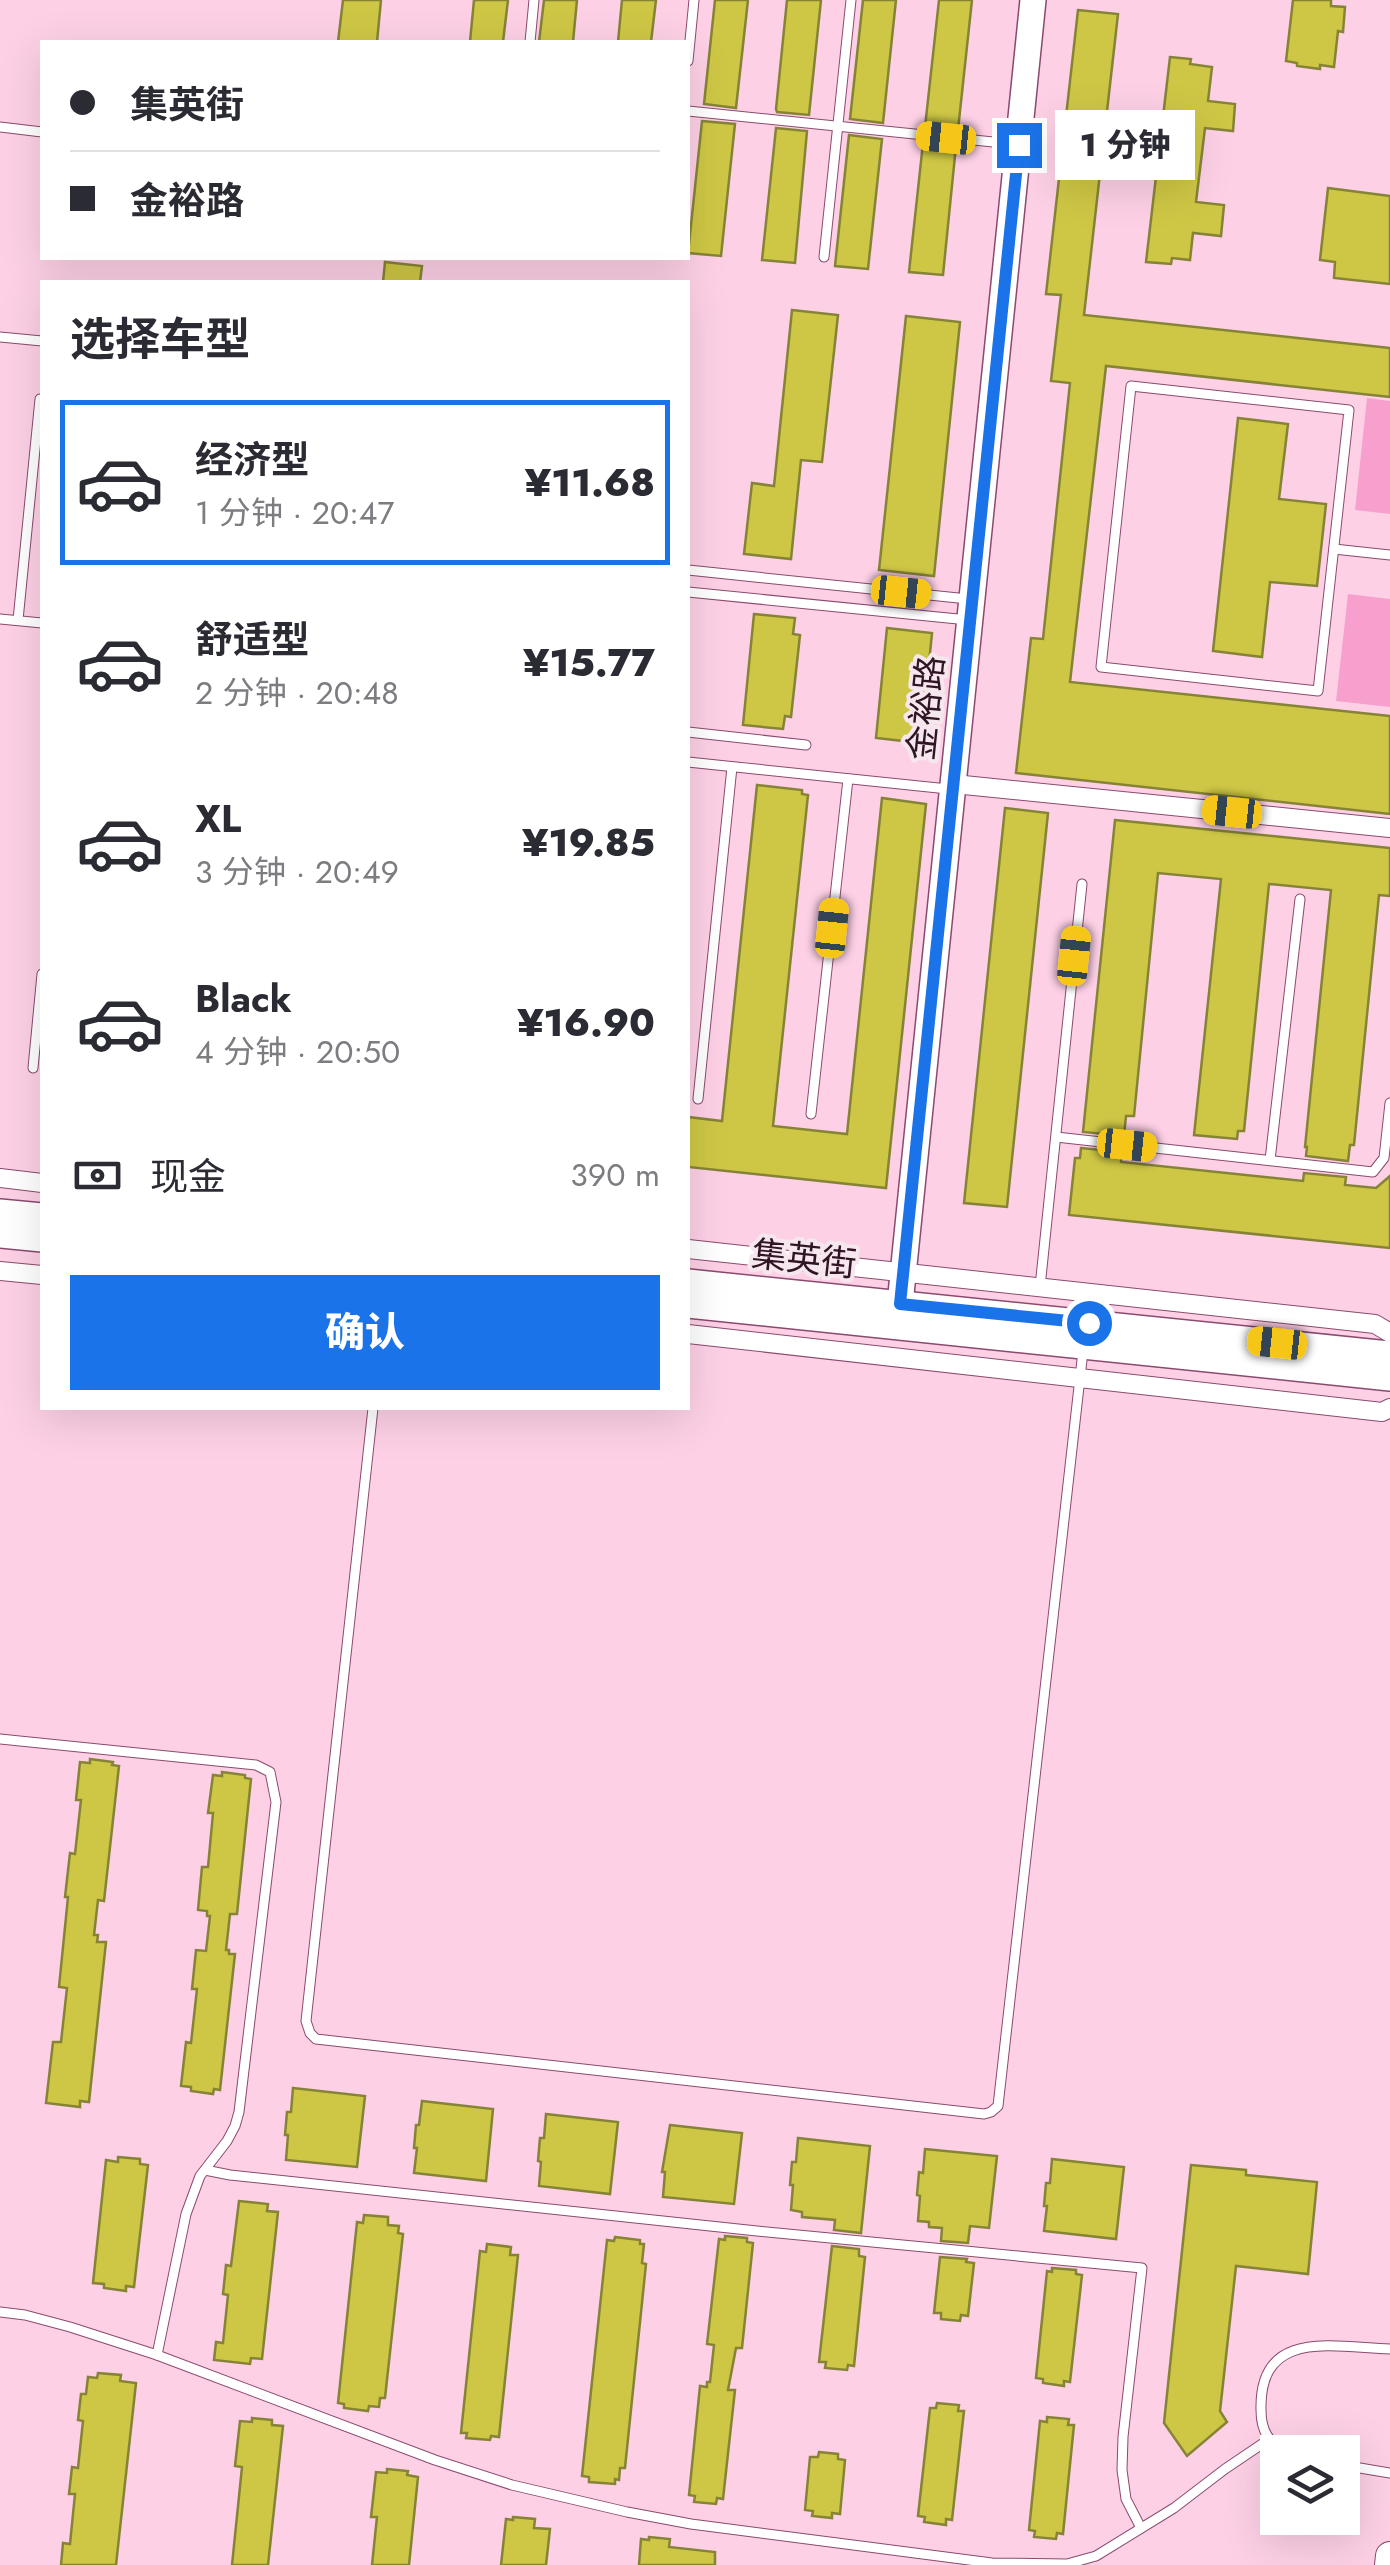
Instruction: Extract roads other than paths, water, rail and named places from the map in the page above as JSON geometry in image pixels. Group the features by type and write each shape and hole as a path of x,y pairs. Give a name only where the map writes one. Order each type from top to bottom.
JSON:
{"main road":[{"name":"金裕路","path":"900,1304 1033,0"},
{"path":"0,1212 40,1216"},
{"path":"0,1235 40,1240"},
{"name":"集英街","path":"690,1282 1390,1354"},
{"name":"集英街","path":"690,1305 1390,1378"},
{"path":"1389,2565 1390,2556"}],"street":[{"path":"954,787 1390,828"},
{"path":"0,1178 40,1182"},
{"path":"690,1249 1375,1324 1390,1334"},
{"path":"0,1271 40,1275"},
{"path":"690,1334 1382,1412 1390,1408"}],"lane":[{"path":"530,40 534,0"},
{"path":"690,41 694,0"},
{"path":"824,257 851,0"},
{"path":"690,111 1019,145"},
{"path":"0,127 40,132"},
{"path":"0,337 40,342"},
{"path":"1132,386 1349,410 1334,549 1318,691 1101,667 1132,386"},
{"path":"18,620 40,399"},
{"path":"1334,549 1390,555"},
{"path":"690,570 971,610"},
{"path":"690,592 971,610"},
{"path":"0,618 40,623"},
{"path":"690,732 806,745"},
{"path":"690,762 954,787"},
{"path":"698,1099 732,767"},
{"path":"811,1114 848,779"},
{"path":"1040,1287 1082,884"},
{"path":"1270,1160 1300,899"},
{"path":"33,1068 40,995"},
{"path":"1056,1137 1373,1172 1384,1158 1390,1103"},
{"path":"373,1410 306,2021 310,2034 316,2039 984,2114 998,2106 1083,1346"},
{"path":"0,1738 256,1764 270,1772 276,1802 238,2112 228,2141 200,2176 186,2214 157,2355"},
{"path":"205,2170 249,2178 698,2225 1142,2268 1122,2470 1126,2499 1141,2528"},
{"path":"0,2312 70,2327 157,2355 418,2454 512,2485 691,2524 992,2563 1067,2564 1096,2556 1174,2508 1260,2445"},
{"path":"1266,2435 1261,2421 1260,2392 1269,2370 1285,2352 1304,2347 1390,2349"},
{"path":"1360,2468 1390,2474"}]}
